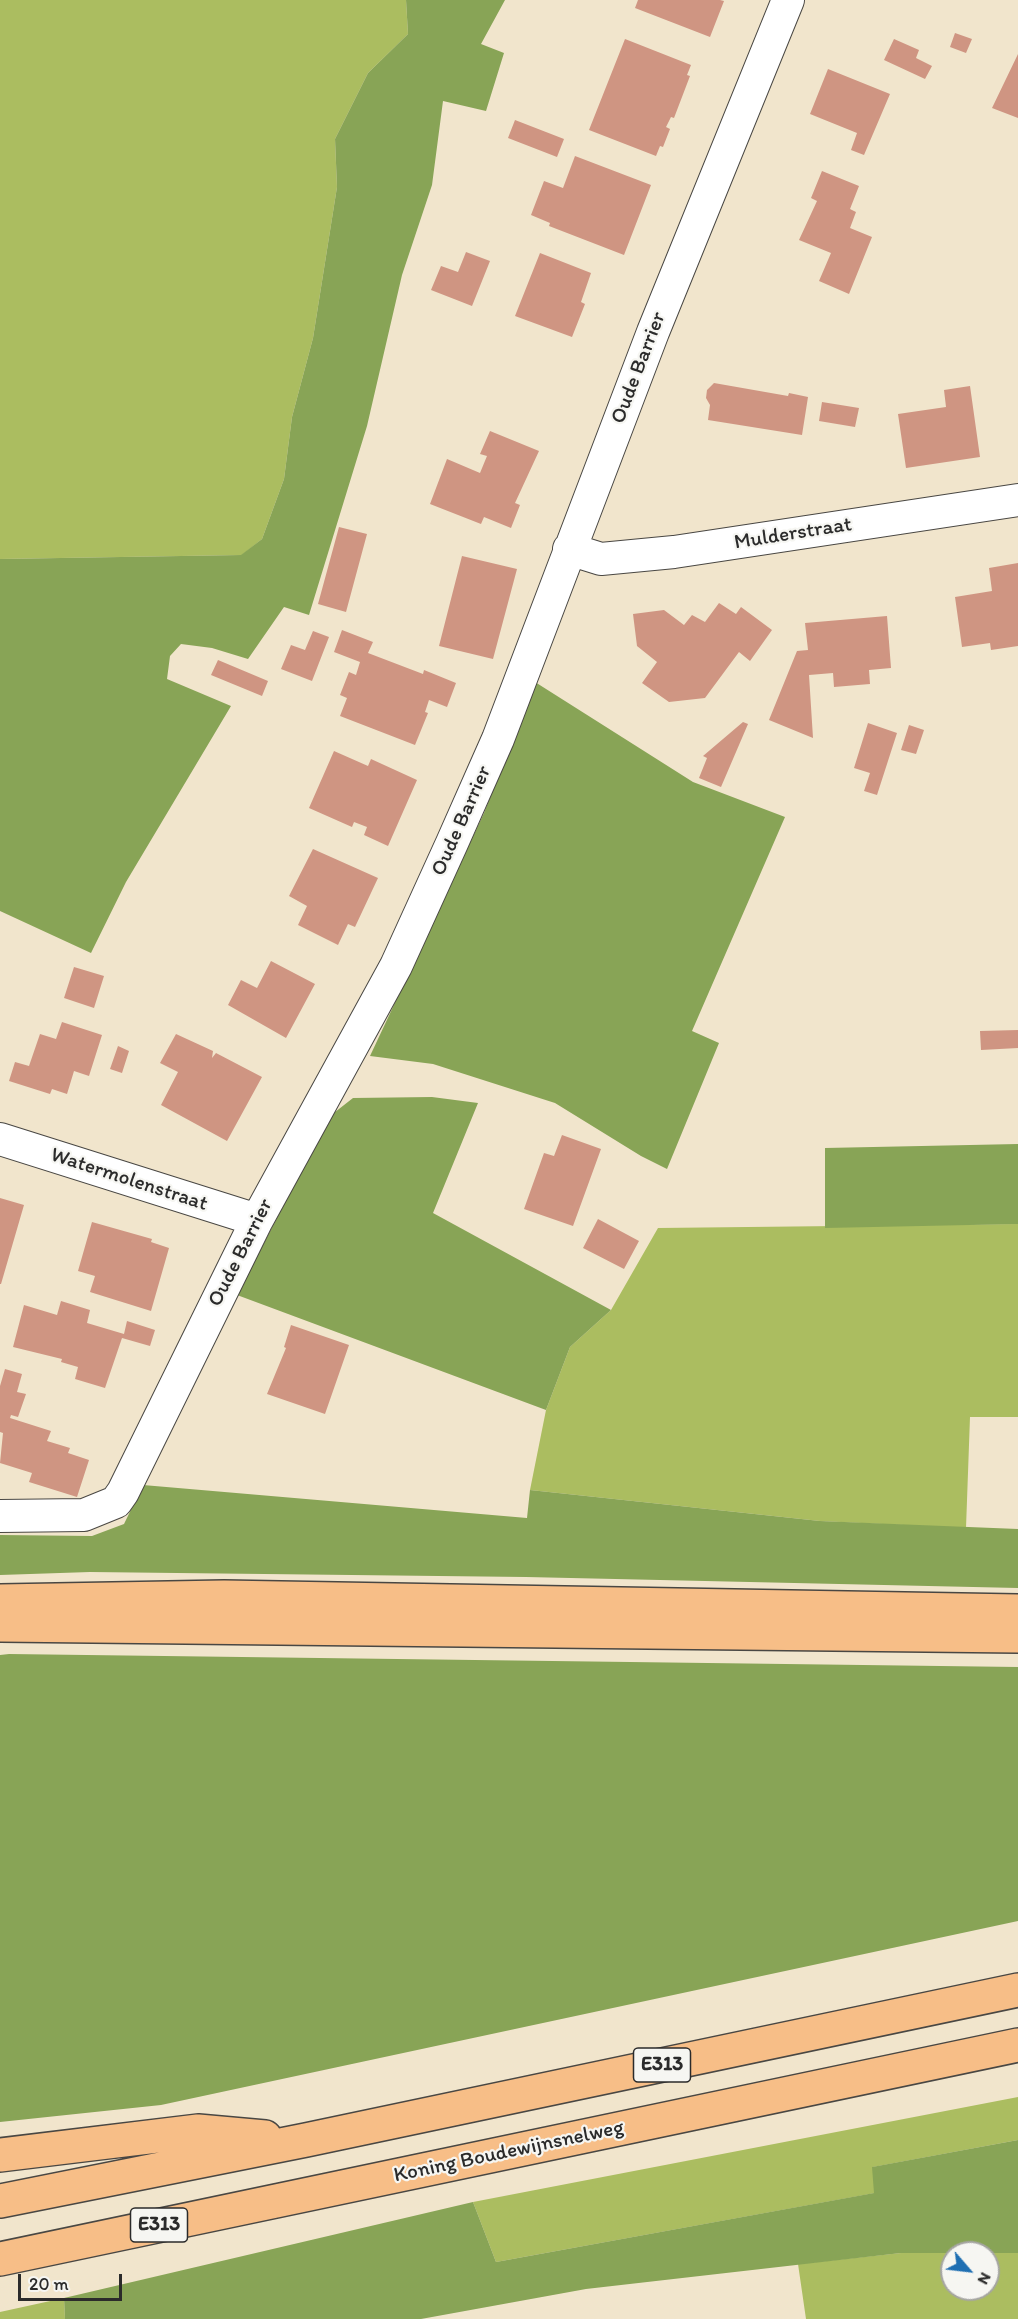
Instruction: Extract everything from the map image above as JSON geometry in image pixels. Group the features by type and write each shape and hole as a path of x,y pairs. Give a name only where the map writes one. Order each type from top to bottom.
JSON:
{"highway":[{"path":"0,1601 224,1597 1018,1611"},
{"path":"0,1625 1018,1636"},
{"name":"E313","path":"0,2201 306,2140 1018,1990"},
{"name":"Koning Boudewijnsnelweg","path":"0,2259 1018,2045"},
{"path":"0,2155 198,2131 306,2140"}],"street":[{"name":"Oude Barrier","path":"0,1516 84,1515 116,1502 257,1220 396,966 498,739 653,332 788,0"},
{"name":"Mulderstraat","path":"569,549 601,559 674,552 1018,500"},
{"name":"Watermolenstraat","path":"0,1139 257,1220"}],"green space":[{"path":"0,0 406,0 408,34 368,73 335,139 337,187 313,338 292,417 284,479 262,539 242,555 0,559"},
{"path":"406,0 505,0 481,44 504,53 486,111 443,101 432,185 402,275 367,426 309,615 284,607 248,659 212,648 181,644 170,656 167,679 231,706 126,882 91,953 0,911 0,559 241,555 262,539 284,479 292,417 313,338 337,187 335,139 368,73 408,34"},
{"path":"535,682 693,782 785,817 692,1031 719,1043 667,1169 641,1156 555,1103 433,1064 370,1056 484,813"},
{"path":"432,1097 478,1103 433,1213 611,1310 570,1347 546,1410 237,1295 330,1116 353,1098"},
{"path":"1018,1144 1018,1224 825,1228 825,1148"},
{"path":"1018,1224 1018,1417 970,1417 966,1528 820,1521 530,1490 546,1410 570,1347 611,1310 658,1228"},
{"path":"143,1485 527,1518 530,1490 820,1521 1018,1529 1018,1588 526,1577 90,1572 0,1575 0,1535 92,1536 124,1524"},
{"path":"0,1655 1018,1667 1018,1921 161,2105 0,2122"},
{"path":"1018,2097 1018,2140 873,2167 875,2193 496,2262 473,2202"},
{"path":"1018,2140 1018,2253 1000,2253 1000,2241 940,2241 940,2253 901,2253 586,2289 421,2319 65,2319 64,2298 473,2202 496,2262 874,2193 872,2167"},
{"path":"901,2253 940,2253 940,2301 1000,2301 1000,2253 1018,2253 1018,2319 806,2319 798,2264"},
{"path":"64,2298 65,2319 0,2319 0,2312"}],"building":[{"path":"638,0 724,1 710,37 635,8"},
{"path":"955,33 972,39 966,53 950,47"},
{"path":"625,39 691,65 687,75 690,76 674,118 671,117 666,127 670,129 663,147 660,146 656,156 589,130"},
{"path":"894,39 919,50 916,58 932,66 925,79 884,60"},
{"path":"1018,54 1018,118 992,108"},
{"path":"828,69 890,94 864,155 851,150 857,133 810,114"},
{"path":"515,120 564,139 557,157 508,138"},
{"path":"575,156 651,185 624,255 549,226 550,223 531,215 544,181 563,188"},
{"path":"822,171 859,186 850,209 856,212 850,228 872,237 849,294 819,281 831,253 799,240 817,201 811,198"},
{"path":"466,252 490,261 472,306 431,290 441,266 458,272"},
{"path":"540,253 591,273 581,302 585,304 572,337 515,316"},
{"path":"714,383 788,396 789,393 808,397 802,435 708,420 710,405 706,398 707,390"},
{"path":"970,386 980,457 906,468 898,414 946,407 944,390"},
{"path":"822,402 859,408 855,427 819,421"},
{"path":"490,431 539,451 515,503 520,505 511,528 484,517 481,524 430,504 447,459 480,473 487,456 480,454"},
{"path":"339,527 367,534 346,612 318,604"},
{"path":"462,556 517,569 493,659 439,646"},
{"path":"1018,563 1018,646 991,650 990,643 962,647 955,597 992,591 989,568"},
{"path":"719,603 736,614 741,607 772,630 750,661 739,652 705,698 669,702 642,683 657,662 637,646 633,614 664,610 684,625 692,615 705,622"},
{"path":"887,616 891,668 869,670 870,684 834,687 833,673 809,675 813,738 769,720 797,651 808,650 805,623"},
{"path":"342,630 373,642 368,653 423,674 424,670 456,683 447,707 429,700 425,712 428,713 415,745 340,716 347,698 340,695 349,672 356,675 360,662 334,652"},
{"path":"313,631 329,637 312,681 281,669 291,645 305,650"},
{"path":"218,660 268,681 262,696 211,675"},
{"path":"743,722 748,724 721,787 699,778 707,758 703,756"},
{"path":"868,723 897,733 877,795 864,791 870,773 854,768"},
{"path":"909,725 924,730 916,754 901,750"},
{"path":"334,751 368,766 371,759 417,780 388,846 364,835 367,827 354,822 352,827 309,808"},
{"path":"313,849 378,878 355,927 348,924 338,945 298,925 307,906 289,896"},
{"path":"271,961 315,984 286,1038 228,1005 241,980 257,988"},
{"path":"74,967 104,976 94,1008 64,998"},
{"path":"62,1022 102,1035 89,1076 74,1071 67,1094 52,1089 50,1094 9,1081 15,1062 29,1066 40,1034 56,1039"},
{"path":"1018,1030 1018,1048 981,1050 980,1031"},
{"path":"176,1034 213,1051 212,1058 216,1053 262,1077 227,1141 161,1105 178,1072 160,1063"},
{"path":"118,1046 129,1051 122,1073 110,1069"},
{"path":"562,1135 601,1149 573,1226 524,1209 544,1153 554,1156"},
{"path":"0,1198 24,1205 1,1284 0,1284"},
{"path":"598,1219 639,1241 624,1269 583,1248"},
{"path":"92,1222 152,1239 151,1242 169,1248 151,1311 90,1292 95,1276 78,1271"},
{"path":"61,1301 90,1310 87,1323 124,1334 127,1321 155,1330 150,1346 122,1338 105,1388 75,1379 78,1367 61,1362 62,1359 13,1347 24,1305 57,1315"},
{"path":"291,1325 349,1345 325,1414 267,1394 286,1348 284,1347"},
{"path":"5,1369 22,1374 17,1392 26,1394 18,1417 11,1415 10,1418 51,1431 47,1441 70,1448 68,1453 89,1460 77,1497 29,1482 32,1473 0,1463 3,1433 0,1432 0,1386"}]}
